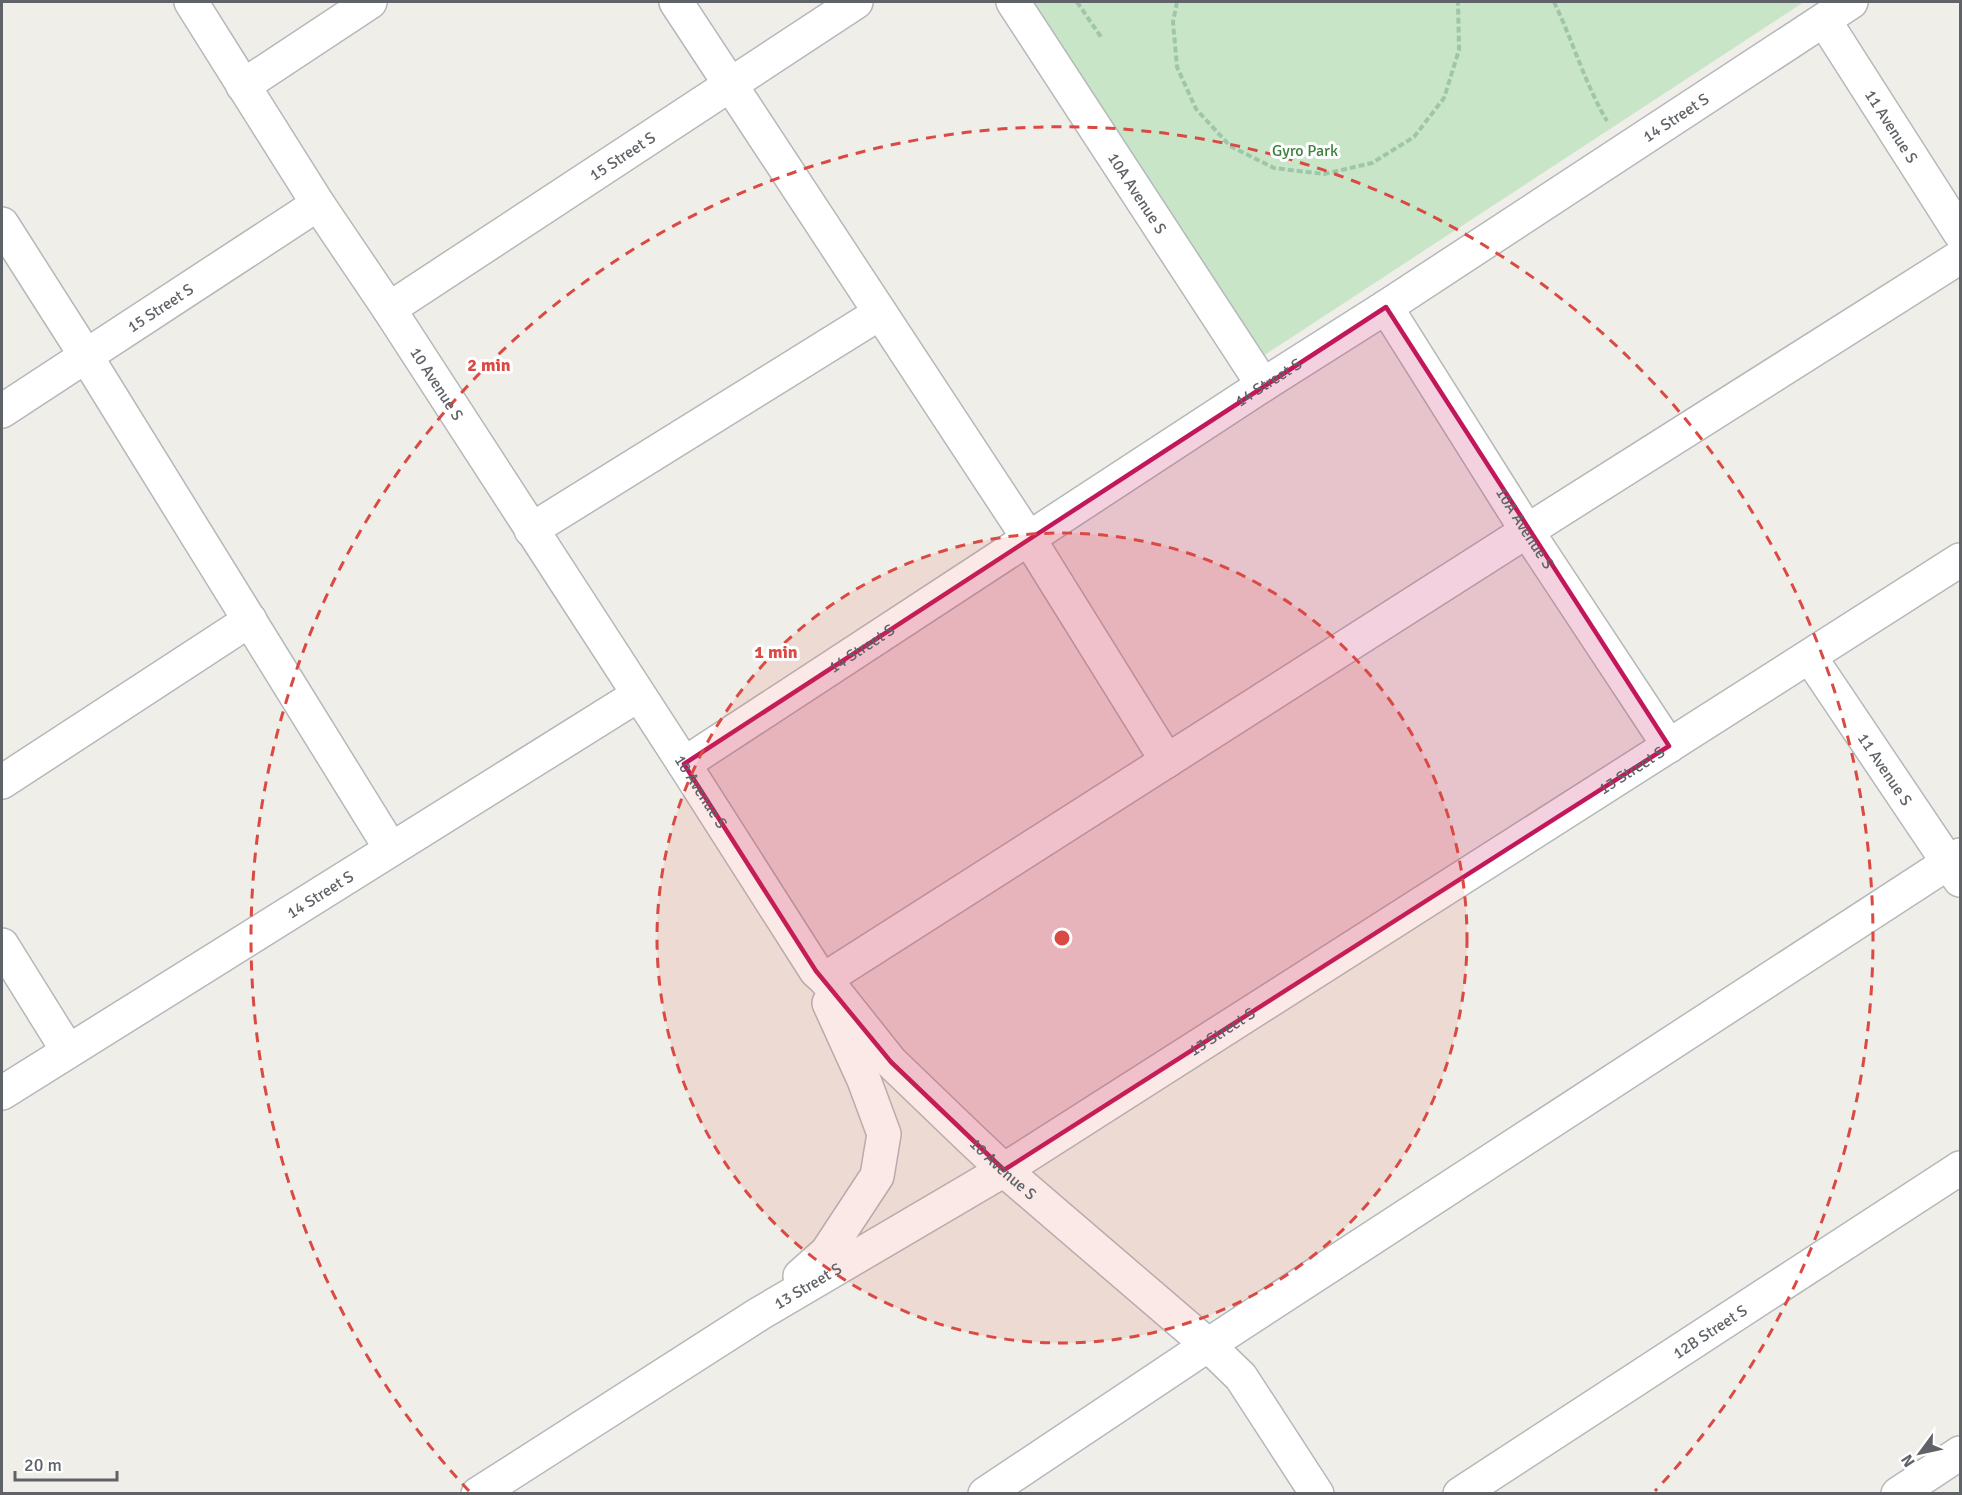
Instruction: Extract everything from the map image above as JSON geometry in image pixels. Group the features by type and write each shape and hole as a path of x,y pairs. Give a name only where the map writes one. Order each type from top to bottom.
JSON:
{"street":[{"name":"10 Avenue S","path":"191,2 318,204 820,975 891,1062 1004,1170 1208,1345 1241,1377 1317,1494"},
{"path":"243,86 370,2"},
{"path":"676,2 1029,538 1167,760"},
{"name":"15 Street S","path":"388,309 856,2"},
{"name":"10A Avenue S","path":"1013,2 1263,385"},
{"name":"14 Street S","path":"684,764 1263,385 1386,308 1851,2"},
{"name":"11 Avenue S","path":"1824,20 1960,233"},
{"name":"15 Street S","path":"2,411 318,204"},
{"path":"2,225 86,356 391,849"},
{"path":"759,1314 827,1252 877,1176 884,1134 820,975 1167,760 1960,257"},
{"name":"10A Avenue S","path":"1386,308 1527,531 1669,746"},
{"path":"531,530 880,313"},
{"name":"13 Street S","path":"478,1494 759,1314 1004,1170 1960,560"},
{"path":"2,782 250,620"},
{"name":"11 Avenue S","path":"1810,657 1956,866"},
{"name":"14 Street S","path":"2,1093 638,695"},
{"path":"985,1494 1208,1345 1956,866"},
{"path":"2,945 68,1052"},
{"name":"12B Street S","path":"1460,1494 1960,1168"},
{"path":"1898,1494 1960,1453"}],"path":[{"path":"1077,2 1101,37"},
{"path":"1177,2 1173,22 1177,67 1196,109 1230,146 1274,168 1324,174 1372,163 1414,137 1444,98 1459,50 1458,2"},
{"path":"1554,2 1597,104 1624,151"}],"highlighted area":[{"path":"1386,307 1669,746 1004,1170 891,1062 816,971 684,764"}],"green space":[{"name":"Gyro Park","path":"1028,2 1804,2 1263,356"}]}
